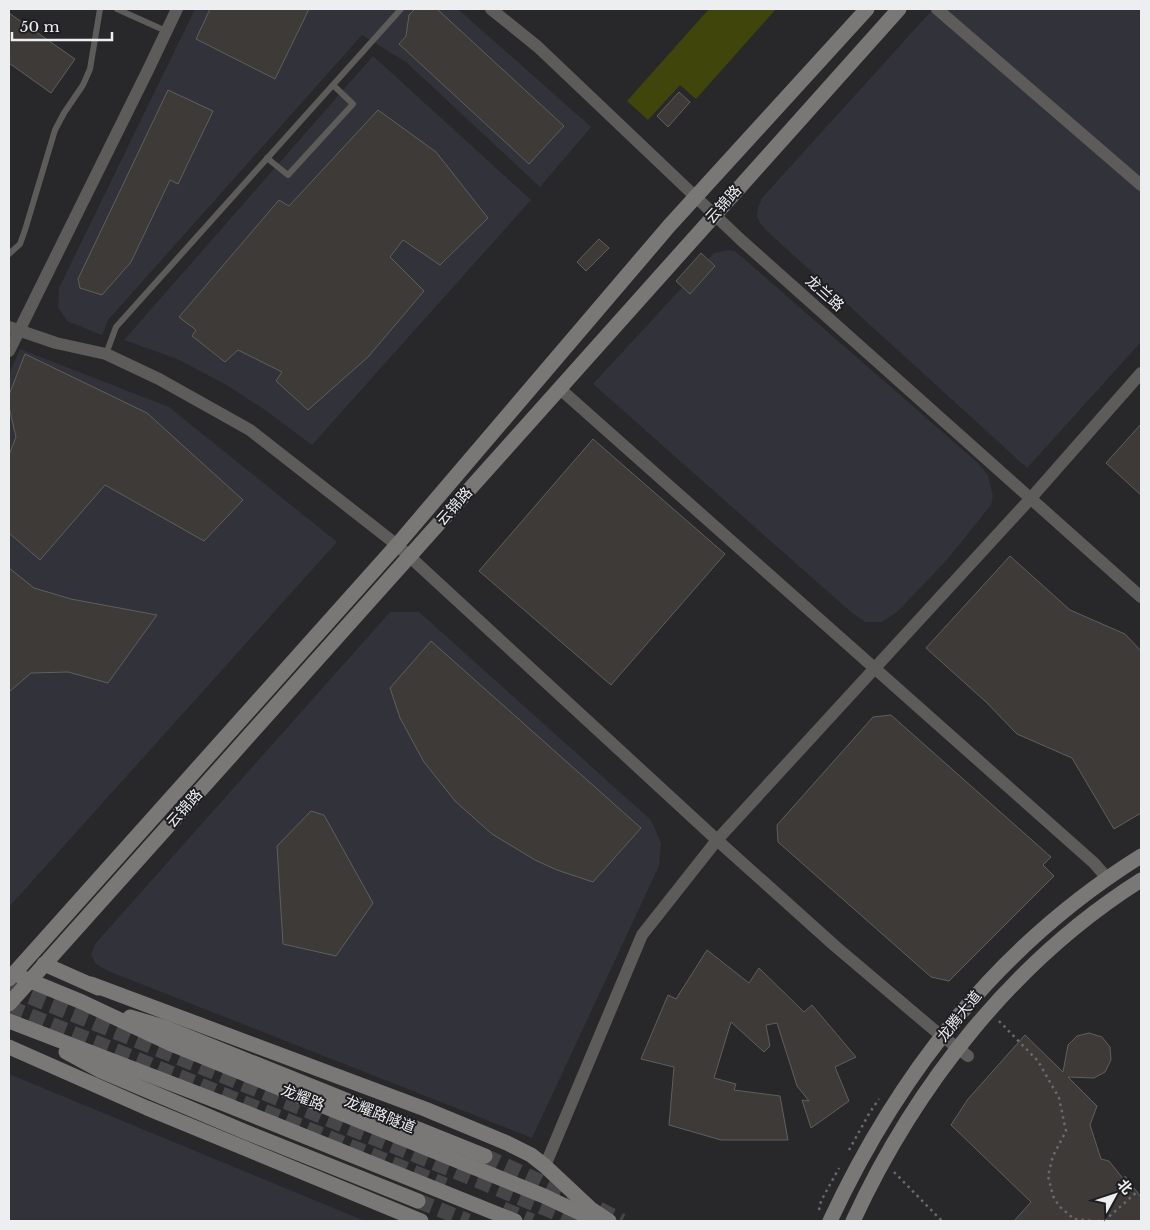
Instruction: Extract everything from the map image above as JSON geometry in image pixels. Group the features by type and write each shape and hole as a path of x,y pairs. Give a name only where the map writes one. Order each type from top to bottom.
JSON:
{"main road":[{"name":"云锦路","path":"10,975 397,545 695,197 867,9"},
{"name":"云锦路","path":"9,1004 899,9"},
{"name":"龙腾大道","path":"830,1221 861,1158 884,1119 906,1085 975,995 1016,952 1070,905 1141,856"},
{"name":"龙腾大道","path":"853,1221 883,1161 923,1097 964,1052 997,1002 1031,967 1083,922 1141,880"},
{"name":"龙耀路隧道","path":"44,964 91,984 164,1027"},
{"name":"龙耀路","path":"10,975 30,980 169,1043 535,1192 597,1221"},
{"name":"龙耀路","path":"91,984 424,1109 507,1143 531,1155 590,1209 609,1221"},
{"name":"龙耀路隧道","path":"82,1002 164,1027 485,1156"},
{"path":"15,1024 100,1070 248,1133 418,1201"},
{"path":"15,1024 515,1221"},
{"path":"14,1049 100,1070"},
{"path":"14,1049 147,1108 421,1221"}],"street":[{"path":"9,351 14,329 177,9"},
{"name":"龙兰路","path":"491,9 538,47 695,197 1141,597"},
{"path":"937,9 1141,185"},
{"path":"14,329 56,343 106,354 159,379 250,430 397,545 717,840 836,946 942,1036 964,1052"},
{"path":"545,1166 642,935 717,840 1031,498 1141,373"},
{"path":"559,388 1094,863 1107,878"}],"lane":[{"path":"9,254 20,244 26,230 56,130 64,113 83,85 90,69 100,9"},
{"path":"117,9 166,31"},
{"path":"106,354 116,327 401,9"},
{"path":"267,158 288,175 353,104 333,85"}],"path":[{"name":"龙腾大道","path":"992,1025 998,1019 1038,1060 1059,1098 1066,1131 1053,1156 1048,1176 1053,1196 1059,1206 1074,1219 1092,1221"},
{"path":"883,1161 942,1221"},
{"path":"1098,1221 1105,1221 1138,1191"}],"shaded area":[{"path":"195,9 458,9 591,127 540,187 406,62 362,35 108,320 102,335 67,321 58,307 59,288"},
{"path":"933,9 1141,9 1141,342 1027,468 767,231 757,216 762,198"},
{"path":"373,56 531,200 312,445 265,410 225,384 177,359 124,340"},
{"path":"729,250 735,251 978,463 988,475 993,496 991,505 946,561 897,612 882,622 865,622 852,613 593,384 714,253"},
{"path":"20,349 169,407 337,542 9,907 9,374"},
{"path":"390,612 419,612 651,820 661,843 659,866 532,1138 108,971 96,964 91,955 95,944"},
{"path":"9,1074 365,1221 9,1221"}],"green space":[{"path":"709,9 776,9 696,99 680,85 648,120 627,101"}],"building":[{"path":"210,9 309,9 275,79 196,39"},
{"path":"415,9 437,9 564,126 529,164 399,44 406,36 409,15"},
{"path":"9,13 75,59 51,93 9,63"},
{"path":"168,90 213,111 178,184 170,180 131,262 102,295 80,288 78,279"},
{"path":"679,92 690,102 668,127 657,116"},
{"path":"378,110 436,152 488,218 440,265 403,240 390,257 424,291 368,357 308,410 276,381 282,372 238,350 225,362 192,336 196,330 179,317 279,200 289,206"},
{"path":"599,239 609,248 586,271 577,262"},
{"path":"701,253 715,266 690,294 676,281"},
{"path":"25,354 147,413 243,500 204,541 105,485 40,560 9,533 9,455 16,437 9,407 9,395"},
{"path":"1141,424 1141,495 1106,463"},
{"path":"593,439 725,554 611,685 479,571"},
{"path":"1010,556 1070,610 1125,634 1141,651 1141,813 1114,829 1072,758 1017,734 986,702 926,648"},
{"path":"9,568 34,588 71,599 157,615 108,683 68,672 31,673 9,692"},
{"path":"431,641 641,828 593,882 557,870 535,860 492,834 455,801 424,762 400,718 390,688"},
{"path":"891,715 1051,857 1043,865 1054,876 949,981 931,977 778,842 777,825 873,717"},
{"path":"311,811 324,815 373,903 336,956 283,944 277,846"},
{"path":"707,950 749,983 759,968 804,1012 812,1005 856,1057 835,1067 849,1101 811,1128 802,1100 809,1101 797,1086 777,1023 766,1025 770,1046 764,1052 731,1022 714,1078 736,1084 734,1090 780,1096 788,1140 721,1140 669,1125 674,1067 641,1059 668,995 676,999"},
{"path":"1089,1033 1102,1037 1110,1047 1111,1060 1105,1072 1094,1078 1068,1077 1097,1106 1090,1125 1101,1159 1109,1161 1124,1180 1125,1176 1141,1197 1141,1221 1014,1221 1031,1202 951,1125 968,1099 1025,1035 1063,1072 1068,1045 1077,1036"}],"tunnel":[{"path":"9,988 576,1221"},
{"path":"9,1007 445,1185"},
{"path":"485,1156 576,1198"},
{"path":"418,1201 468,1221"},
{"path":"503,1209 532,1221"},
{"path":"599,1209 622,1221"}]}
